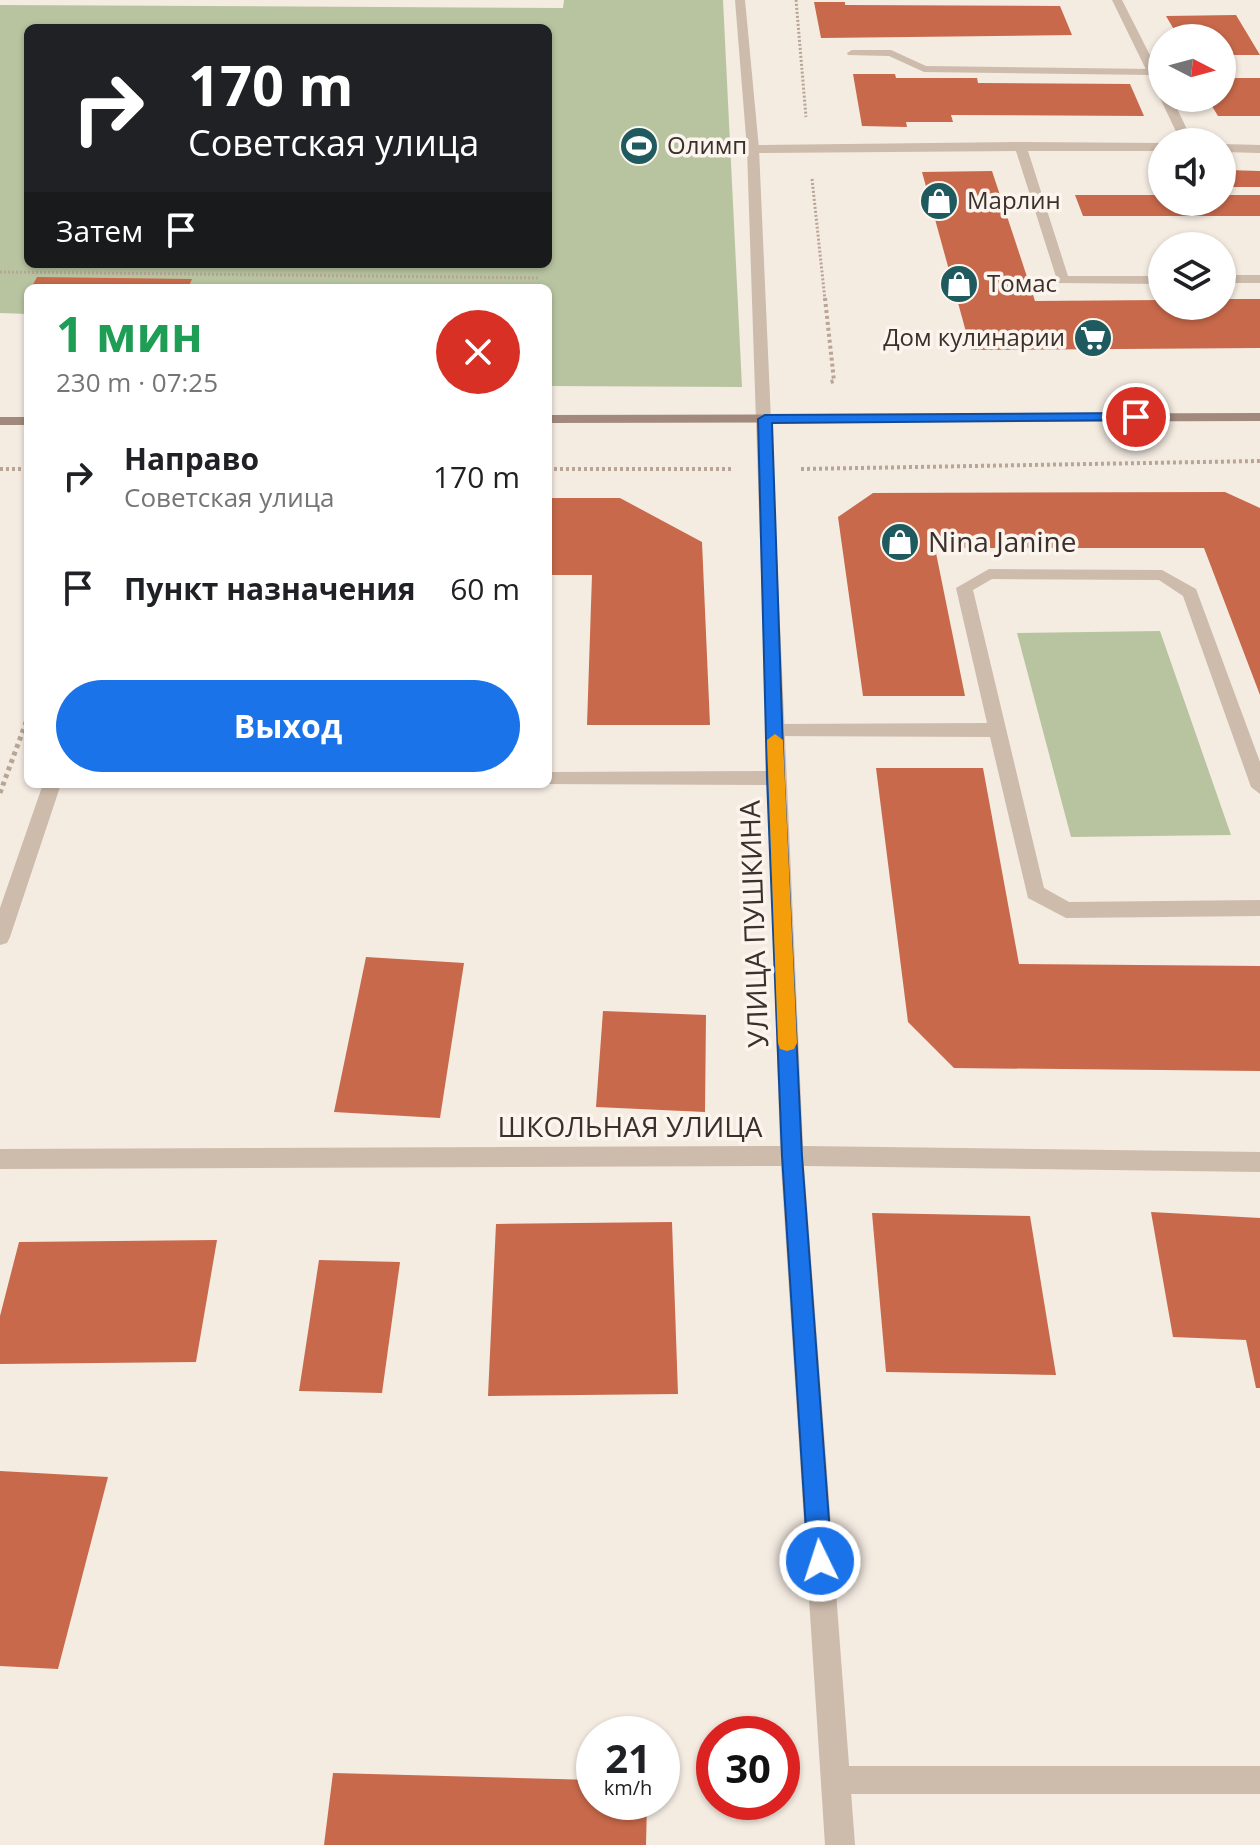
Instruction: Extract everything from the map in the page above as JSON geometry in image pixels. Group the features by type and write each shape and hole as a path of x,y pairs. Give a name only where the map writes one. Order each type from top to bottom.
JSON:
{"main road":[{"path":"552,419 1260,417"},
{"path":"0,421 24,421"}],"street":[{"name":"УЛИЦА ПУШКИНА","path":"740,0 753,149 792,1156 840,1845"},
{"path":"1117,0 1148,62"},
{"path":"852,53 891,53 924,69 1148,72"},
{"path":"1020,146 1063,280 1148,280"},
{"path":"753,149 1148,147"},
{"path":"1236,148 1260,149"},
{"path":"1236,279 1260,279"},
{"path":"1260,787 1190,593 1162,575 989,574 964,588 1035,892 1066,910 1260,908"},
{"path":"1238,729 1260,729"},
{"path":"775,731 997,730"},
{"path":"552,779 776,778"},
{"path":"0,937 51,788"},
{"name":"ШКОЛЬНАЯ УЛИЦА","path":"0,1159 792,1156 1260,1162"},
{"path":"835,1780 1260,1780"}],"path":[{"path":"796,0 834,381"},
{"path":"0,273 540,278"},
{"path":"552,469 767,469 1260,461"},
{"path":"0,469 24,469"},
{"path":"0,793 24,728"}],"green space":[{"name":"Олимп","path":"564,0 723,0 742,387 552,386 552,284 24,284 24,314 0,313 0,5 563,8"},
{"path":"1160,631 1231,835 1071,837 1017,633"}],"building":[{"path":"814,2 845,2 845,5 1060,6 1072,35 821,38"},
{"path":"1236,15 1260,55 1236,55 1236,24 1171,24 1166,16"},
{"path":"853,74 895,74 896,78 977,78 978,83 1130,84 1144,116 951,115 953,122 906,122 907,127 862,126"},
{"path":"1236,78 1260,78 1260,116 1218,116 1216,112 1236,112"},
{"path":"1236,170 1260,171 1260,187 1236,187"},
{"path":"992,171 1035,301 1148,300 1148,320 1236,320 1236,299 1260,299 1260,348 971,350 922,172"},
{"path":"1075,195 1148,195 1148,216 1083,216"},
{"path":"1236,195 1260,195 1260,216 1236,216"},
{"path":"37,277 192,279 190,284 33,284"},
{"path":"1225,492 1260,508 1260,695 1204,548 935,548 965,696 863,696 838,517 873,493"},
{"path":"552,498 620,498 702,542 710,725 587,725 592,575 552,575"},
{"path":"876,768 983,768 1019,964 1260,966 1260,1071 954,1068 908,1022"},
{"path":"366,957 464,963 440,1118 334,1112"},
{"path":"603,1011 706,1015 705,1112 596,1107"},
{"path":"1151,1212 1260,1218 1260,1388 1256,1388 1246,1340 1173,1337"},
{"path":"872,1213 1030,1216 1056,1375 886,1372"},
{"path":"672,1222 678,1394 488,1396 496,1224"},
{"path":"217,1240 196,1362 0,1364 0,1316 19,1242"},
{"path":"319,1260 400,1262 382,1393 299,1391"},
{"path":"0,1471 108,1477 58,1669 0,1666"},
{"path":"333,1773 576,1780 576,1820 647,1820 646,1845 324,1845"}],"slow traffic":[{"path":"775,740 787,1043"}],"place":[{"name":"Олимп","path":"639,146"},
{"name":"Марлин","path":"939,201"},
{"name":"Томас","path":"959,284"},
{"name":"Дом кулинарии","path":"1093,338"},
{"name":"Nina Janine","path":"900,542"}],"route":[{"path":"820,1561 792,1156 765,419 1136,417"}]}
